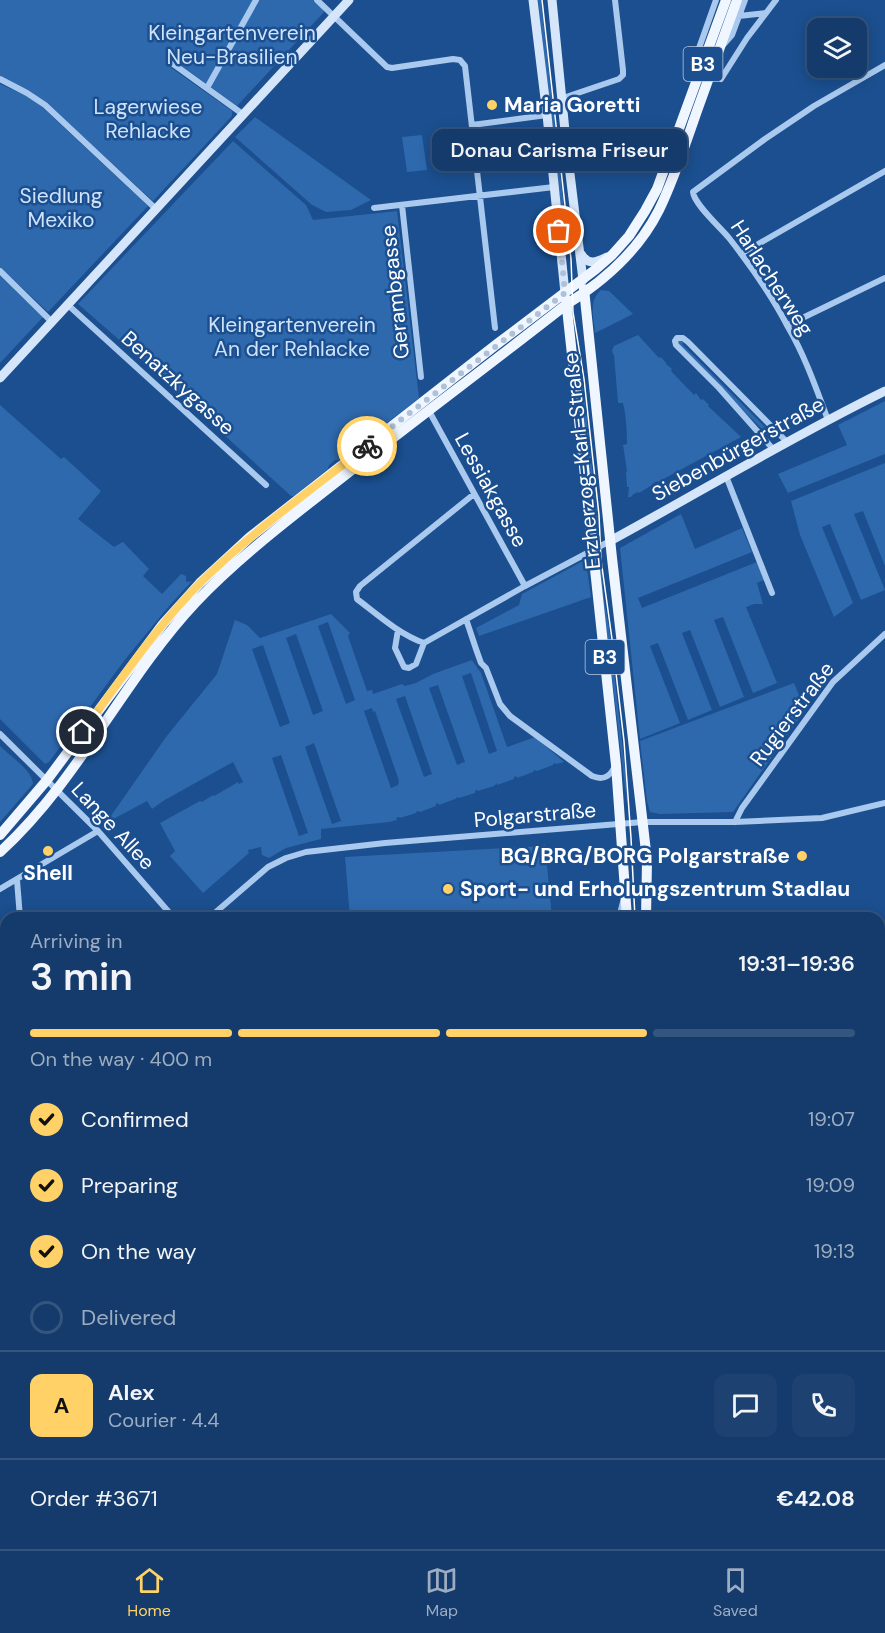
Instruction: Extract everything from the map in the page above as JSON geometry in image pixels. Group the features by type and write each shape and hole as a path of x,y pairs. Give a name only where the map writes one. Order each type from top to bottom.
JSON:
{"main road":[{"name":"B3","path":"566,298 612,255 629,236 645,212 657,189 726,0"},
{"name":"B3","path":"584,292 620,263 642,237 658,212 681,157 720,49 742,1"},
{"name":"Erzherzog-Karl-Straße","path":"583,280 648,871 646,912"},
{"path":"0,834 47,780 163,624 214,570 259,531 566,298 584,292"},
{"name":"Erzherzog-Karl-Straße","path":"566,298 616,765 627,912"},
{"path":"0,852 31,822 57,790 170,632 220,578 269,534 429,411 566,298"}],"street":[{"path":"207,88 255,0"},
{"path":"317,0 387,67 453,59 460,60 465,66 495,328"},
{"path":"0,378 349,0"},
{"name":"Erzherzog-Karl-Straße","path":"533,0 566,298"},
{"name":"Erzherzog-Karl-Straße","path":"552,0 583,280"},
{"path":"563,98 619,79 622,75 615,0"},
{"path":"696,84 692,68 716,0"},
{"path":"721,79 747,38 776,0"},
{"path":"742,1 754,13"},
{"path":"720,49 732,35 742,1"},
{"path":"739,16 766,13"},
{"path":"170,61 244,115"},
{"name":"Harlacherweg","path":"828,420 788,325 741,254 694,199 693,192 814,106 885,65"},
{"path":"0,79 45,105 156,209"},
{"path":"472,125 547,116"},
{"path":"741,254 885,171"},
{"path":"374,208 554,187"},
{"name":"Gerambgasse","path":"402,204 422,377"},
{"path":"580,252 586,261 591,262 612,255"},
{"path":"0,271 52,322"},
{"path":"788,325 885,278"},
{"name":"Benatzkygasse","path":"68,305 266,485"},
{"path":"773,449 719,388 676,345 676,338 684,338 787,442"},
{"name":"Siebenbürgerstraße","path":"610,541 773,449 885,391"},
{"name":"Lessiakgasse","path":"429,411 525,586"},
{"path":"726,476 772,593"},
{"path":"424,643 398,630 357,599 356,592 360,586 474,494"},
{"path":"398,630 395,648 404,667 409,668 416,664 424,643 610,541"},
{"path":"466,620 481,663 486,668 500,704 510,716 592,776 599,779 608,776 616,765"},
{"name":"Rugierstraße","path":"735,822 742,808 833,682 885,634"},
{"name":"Lange Allee","path":"0,734 99,831 169,912"},
{"name":"Polgarstraße","path":"215,912 268,867 306,852 385,843 643,822 735,822 822,818 885,802"},
{"path":"0,889 99,831"},
{"path":"17,880 20,912"},
{"name":"Erzherzog-Karl-Straße","path":"620,912 626,887"}],"green space":[{"path":"0,0 313,0 324,12 237,106 172,59 167,61 166,64 232,111 232,116 153,201 46,103 28,90 0,77"},
{"path":"538,0 541,0 567,234 563,234"},
{"name":"Siedlung Mexiko","path":"0,84 29,97 42,107 148,206 48,312 0,267"},
{"path":"255,117 371,200 351,210 326,212 312,205 235,137"},
{"path":"422,135 427,170 407,172 402,137"},
{"name":"Kleingartenverein An der Rehlacke","path":"233,141 306,205 313,220 397,211 419,398 339,460 335,460 328,469 294,496 291,496 78,304"},
{"name":"Siedlung Mexiko","path":"0,276 43,317 0,363"},
{"path":"601,290 609,291 633,314 595,333 593,304"},
{"path":"638,335 659,358 661,357 694,395 696,393 701,400 703,399 741,437 628,497 629,487 627,487 623,445 627,444 626,418 623,403 618,403 612,350 614,346"},
{"path":"677,339 684,342 682,344 774,436 771,438 677,345"},
{"path":"577,357 598,522 596,523"},
{"path":"885,401 885,454 788,493 778,474 847,445 838,425"},
{"path":"0,405 61,459 64,457 101,491 78,519 114,547 123,542 149,569 143,576 162,594 181,574 186,576 187,582 192,581 127,657 49,762 45,764 0,719"},
{"path":"885,463 885,566 863,511 854,514 885,590 861,600 830,524 822,527 853,603 834,617 800,535 791,501"},
{"path":"681,514 695,549 742,528 752,552 638,598 642,608 757,562 764,580 757,583 763,604 746,607 777,683 753,693 723,617 714,620 744,697 720,707 690,630 682,633 712,710 688,720 658,643 650,646 680,723 640,739 620,548"},
{"path":"585,560 591,597 479,636 476,628 519,605 522,594"},
{"path":"599,566 601,566 609,627 627,805"},
{"path":"331,614 350,633 348,636 367,691 372,690 373,694 402,684 405,686 416,683 433,674 472,660 481,673 507,747 535,737 564,762 534,770 517,778 516,776 514,779 439,805 438,803 420,812 396,818 397,820 321,829 321,839 286,848 269,858 262,855 261,847 248,850 249,853 203,893 170,856 175,851 160,823 238,782 239,784 243,782 233,762 152,809 147,801 106,823 166,737 217,674 235,620 247,625 260,638","holes":["328,622 355,700 346,704 318,626","296,634 323,711 313,715 286,638","263,645 290,723 280,727 252,649","471,673 497,751 489,754 462,676","438,685 465,762 457,765 429,688","405,696 432,774 424,777 396,699","372,708 399,781 398,785 391,788 364,711","314,743 341,821 332,824 305,747","281,755 308,833 299,836 272,758"]},
{"path":"794,683 805,710 733,812 660,814 650,812 640,741"},
{"path":"0,746 25,768 33,784 0,822"},
{"name":"Sport- und Erholungszentrum Stadlau","path":"545,844 551,912 350,912 345,857 543,846"}],"tram line":[{"path":"542,0 571,259 573,312 584,379 599,515 601,560 624,741 635,912"}],"way so far":[{"path":"367,446 565,293 559,231"}],"place":[{"name":"Maria Goretti","path":"492,105"},
{"name":"Donau Carisma Friseur","path":"559,231"},
{"name":"Shell","path":"48,851"},
{"name":"BG/BRG/BORG Polgarstraße","path":"802,856"},
{"name":"Sport- und Erholungszentrum Stadlau","path":"448,889"}],"route":[{"path":"82,732 163,624 200,583 250,537 367,446"}],"park label":[{"name":"Kleingartenverein Neu-Brasilien","path":"232,45"},
{"name":"Lagerwiese Rehlacke","path":"148,119"}]}
